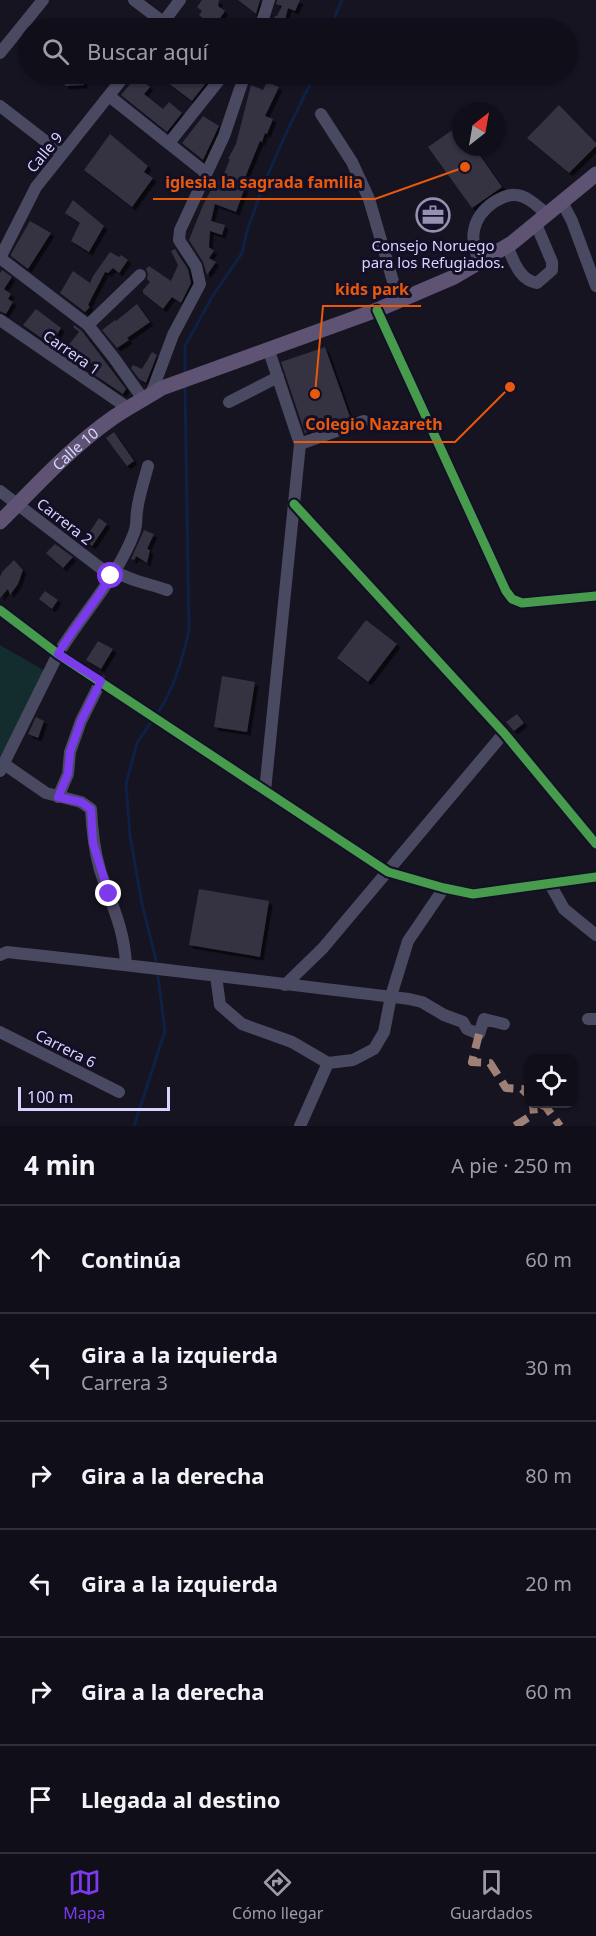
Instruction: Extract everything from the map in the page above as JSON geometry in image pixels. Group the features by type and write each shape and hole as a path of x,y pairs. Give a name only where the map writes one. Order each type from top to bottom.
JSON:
{"main road":[{"name":"Calle 10","path":"0,522 88,438 128,408 152,394 399,302 454,278 507,246 596,174"}],"street":[{"path":"28,18 43,0"},
{"path":"134,0 155,18"},
{"path":"169,18 180,0"},
{"path":"263,18 269,0"},
{"path":"0,53 18,31"},
{"name":"Calle 9","path":"0,258 36,187 118,84"},
{"path":"169,143 216,84"},
{"path":"0,258 88,325 114,358 152,394 173,335 200,284 196,266 179,240 179,234 224,136 242,84"},
{"path":"109,96 206,173"},
{"path":"0,106 62,154"},
{"path":"321,114 352,162 369,199 399,302"},
{"path":"480,262 472,239 474,225 489,206 503,196 515,194 527,199 541,219 552,270 537,283 528,281 519,271 507,246"},
{"path":"562,202 572,221 596,286"},
{"path":"88,325 140,275"},
{"path":"377,310 506,591 512,599 522,603 596,596"},
{"name":"Carrera 1","path":"0,320 128,408"},
{"path":"266,791 300,444 269,351"},
{"path":"229,402 278,377"},
{"path":"300,444 364,421"},
{"path":"126,964 120,923 93,843 91,809 81,802 46,793 2,767 58,654 124,556 135,530 140,496 148,466"},
{"name":"Carrera 2","path":"0,491 113,573 167,590"},
{"path":"294,504 504,733 596,844"},
{"path":"0,610 58,654 388,872 473,894 596,877"},
{"path":"58,797 68,774 70,752 81,721 101,681"},
{"path":"285,985 323,948 504,733"},
{"path":"550,884 564,909 596,935"},
{"path":"216,976 220,1005 242,1024 292,1042 328,1063 353,1060 374,1049 384,1032 391,996 408,941 444,888"},
{"path":"0,955 6,952 126,964 391,996 422,1002 444,1015 463,1022 467,1029 479,1034 484,1019 504,1024"},
{"name":"Carrera 6","path":"0,1032 119,1092"},
{"path":"300,1126 328,1063"}],"green space":[{"path":"0,645 45,671 0,757"}],"building":[{"path":"202,0 219,0 218,6 225,11 220,18 203,18 199,15 202,11 197,7"},
{"path":"238,0 260,0 256,14"},
{"path":"277,0 300,0 295,11 288,8 286,18 275,18 282,6 276,4"},
{"path":"65,84 84,85 65,86"},
{"path":"130,84 146,84 150,87 144,94 163,109 169,102 182,113 167,132 121,95"},
{"path":"169,84 205,84 192,101"},
{"path":"266,84 279,87 265,116 273,119 267,134 265,133 262,142 260,141 244,180 246,181 244,190 236,212 215,204 211,221 225,225 222,235 210,231 209,247 214,251 209,258 216,262 207,275 203,262 189,240 203,205 217,179 221,181 236,144 251,85 263,90"},
{"path":"559,105 596,143 596,146 569,173 527,138"},
{"path":"203,116 219,126 203,160 182,143"},
{"path":"452,130 452,156 480,156 502,187 472,208 428,147"},
{"path":"110,134 148,166 144,172 153,178 132,207 84,170"},
{"path":"73,200 104,226 89,252 71,241 80,223 65,213"},
{"path":"30,221 51,233 28,269 11,254"},
{"path":"175,249 188,269 191,283 181,303 172,297 163,309 143,293 150,282 147,279 146,269 149,266 171,281 178,265 171,251"},
{"path":"110,252 128,260 119,273 113,268 108,273 105,272 88,305 90,307 85,312 60,293 73,271 90,283"},
{"path":"2,270 12,277 4,289 11,294 8,299 13,302 6,314 0,311 0,273"},
{"path":"137,304 150,322 117,348 102,330"},
{"path":"36,309 61,328 51,345 23,325"},
{"path":"74,325 82,331 126,389 123,394 93,374 97,367 77,356 73,360 63,352 79,332 73,327"},
{"path":"325,347 350,417 305,433 281,362"},
{"path":"152,352 157,355 146,383 139,379 131,368 133,365 142,369"},
{"path":"114,432 134,461 127,466 106,438"},
{"path":"99,518 107,524 92,546 84,540"},
{"path":"144,530 154,534 147,549 150,550 147,563 136,556 134,560 131,559"},
{"path":"55,544 73,557 63,568 46,553"},
{"path":"14,560 23,570 18,584 10,595 8,589 0,598 0,577"},
{"path":"45,591 58,600 52,609 39,599"},
{"path":"366,620 397,644 368,682 337,658"},
{"path":"98,641 113,649 101,669 86,660"},
{"path":"222,676 255,682 247,732 214,727"},
{"path":"517,714 524,723 514,731 506,722"},
{"path":"36,717 44,721 38,738 28,734"},
{"path":"199,889 269,901 260,957 189,945"}],"waterway":[{"path":"334,18 342,0"},
{"path":"185,376 185,346 212,297 242,253 247,231 265,181 310,84"},
{"path":"157,714 173,684 189,631 185,385"},
{"path":"153,719 137,743 126,784 130,836 142,904 156,960"},
{"path":"134,1126 165,1031 158,977"}],"marked path":[{"path":"479,1034 472,1062 490,1063 506,1088 524,1091"},
{"path":"515,1126 534,1114 533,1108"},
{"path":"547,1108 560,1126"}],"cycle path":[{"path":"377,310 506,591 512,599 522,603 596,596"},
{"path":"294,504 504,733 596,844"},
{"path":"0,610 58,654 388,872 473,894 596,877"}],"place":[{"name":"iglesia la sagrada familia","path":"465,167"},
{"name":"Consejo Noruego para los Refugiados.","path":"433,215"},
{"name":"Colegio Nazareth","path":"510,387"},
{"name":"kids park","path":"315,394"}],"route":[{"path":"109,894 93,843 91,809 70,798 58,797 68,774 70,752 81,721 101,681 58,654 111,576"}]}
